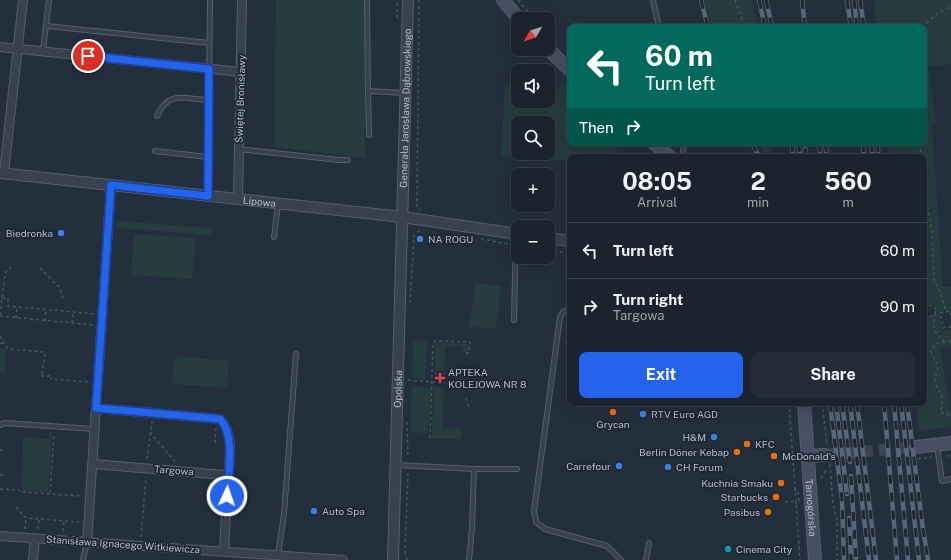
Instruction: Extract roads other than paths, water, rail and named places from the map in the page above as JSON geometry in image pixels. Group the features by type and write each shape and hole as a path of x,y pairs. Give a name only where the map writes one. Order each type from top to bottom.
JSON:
{"main road":[{"path":"503,0 513,12"},
{"path":"555,56 567,67"},
{"path":"657,146 667,154"},
{"name":"Tarnogórska","path":"804,406 809,456 815,560"},
{"path":"916,447 951,443"},
{"path":"809,456 827,454"}],"street":[{"path":"2,173 23,0"},
{"name":"Świętej Bronisławy","path":"238,199 242,0"},
{"name":"Generała Jarosława Dąbrowskiego","path":"402,217 408,0"},
{"path":"0,47 241,72"},
{"name":"Lipowa","path":"2,173 402,217 511,232"},
{"path":"87,542 111,185"},
{"name":"Opolska","path":"393,560 402,217"},
{"path":"555,239 567,241"},
{"path":"96,408 220,419 224,424 230,442 224,552"},
{"name":"Targowa","path":"93,464 220,473 228,480"},
{"path":"33,560 36,534"},
{"name":"Stanisława Ignacego Witkiewicza","path":"0,536 36,534 87,542 224,552 278,558 342,560"}],"lane":[{"path":"43,52 49,0"},
{"path":"208,196 210,0"},
{"path":"367,0 369,136"},
{"path":"653,0 658,24"},
{"path":"47,26 210,43"},
{"path":"368,91 405,93"},
{"path":"158,116 166,102 171,98 208,100"},
{"path":"238,149 348,160"},
{"path":"155,151 208,157"},
{"path":"274,237 278,203"},
{"path":"514,320 515,264"},
{"path":"567,310 564,311 560,317 534,510 536,522 545,529 607,546 621,560"},
{"path":"278,558 284,514 296,354"},
{"path":"0,425 4,423 94,429"},
{"path":"937,444 942,481 951,479"},
{"path":"396,465 474,469 517,469"},
{"path":"469,560 472,528 474,469"},
{"path":"83,560 87,542"},
{"path":"646,560 649,543"}],"tunnel":[{"path":"825,455 916,447"}],"railway":[{"path":"701,0 707,24"},
{"path":"759,0 764,24"},
{"path":"766,0 771,24"},
{"path":"802,0 805,24"},
{"path":"847,0 851,24"},
{"path":"854,0 857,24"},
{"path":"860,0 864,24"},
{"path":"754,146 758,154"},
{"path":"792,146 793,154"},
{"path":"799,146 800,154"},
{"path":"819,146 821,154"},
{"path":"825,146 827,154"},
{"path":"863,146 864,154"},
{"path":"871,146 873,154"},
{"path":"877,146 879,154"},
{"path":"805,148 806,154"},
{"path":"830,406 842,500 844,560"},
{"path":"836,406 847,494"},
{"path":"842,406 850,462"},
{"path":"850,406 869,560"},
{"path":"857,406 876,560"},
{"path":"884,406 897,560"},
{"path":"894,406 908,560"},
{"path":"901,406 919,560"},
{"path":"907,406 928,560"},
{"path":"851,476 856,558"},
{"path":"849,518 851,560"}],"place":[{"name":"Biedronka","path":"61,233"},
{"name":"NA ROGU","path":"420,239"},
{"name":"APTEKA KOLEJOWA NR 8","path":"440,378"},
{"name":"Grycan","path":"613,412"},
{"name":"RTV Euro AGD","path":"643,414"},
{"name":"H&M","path":"714,437"},
{"name":"KFC","path":"747,444"},
{"name":"Berlin Döner Kebap","path":"737,452"},
{"name":"McDonald's","path":"774,456"},
{"name":"Carrefour","path":"619,466"},
{"name":"CH Forum","path":"668,467"},
{"name":"Kuchnia Smaku","path":"781,483"},
{"name":"Starbucks","path":"776,497"},
{"name":"Auto Spa","path":"314,511"},
{"name":"Pasibus","path":"768,512"},
{"name":"Cinema City","path":"728,549"}]}
